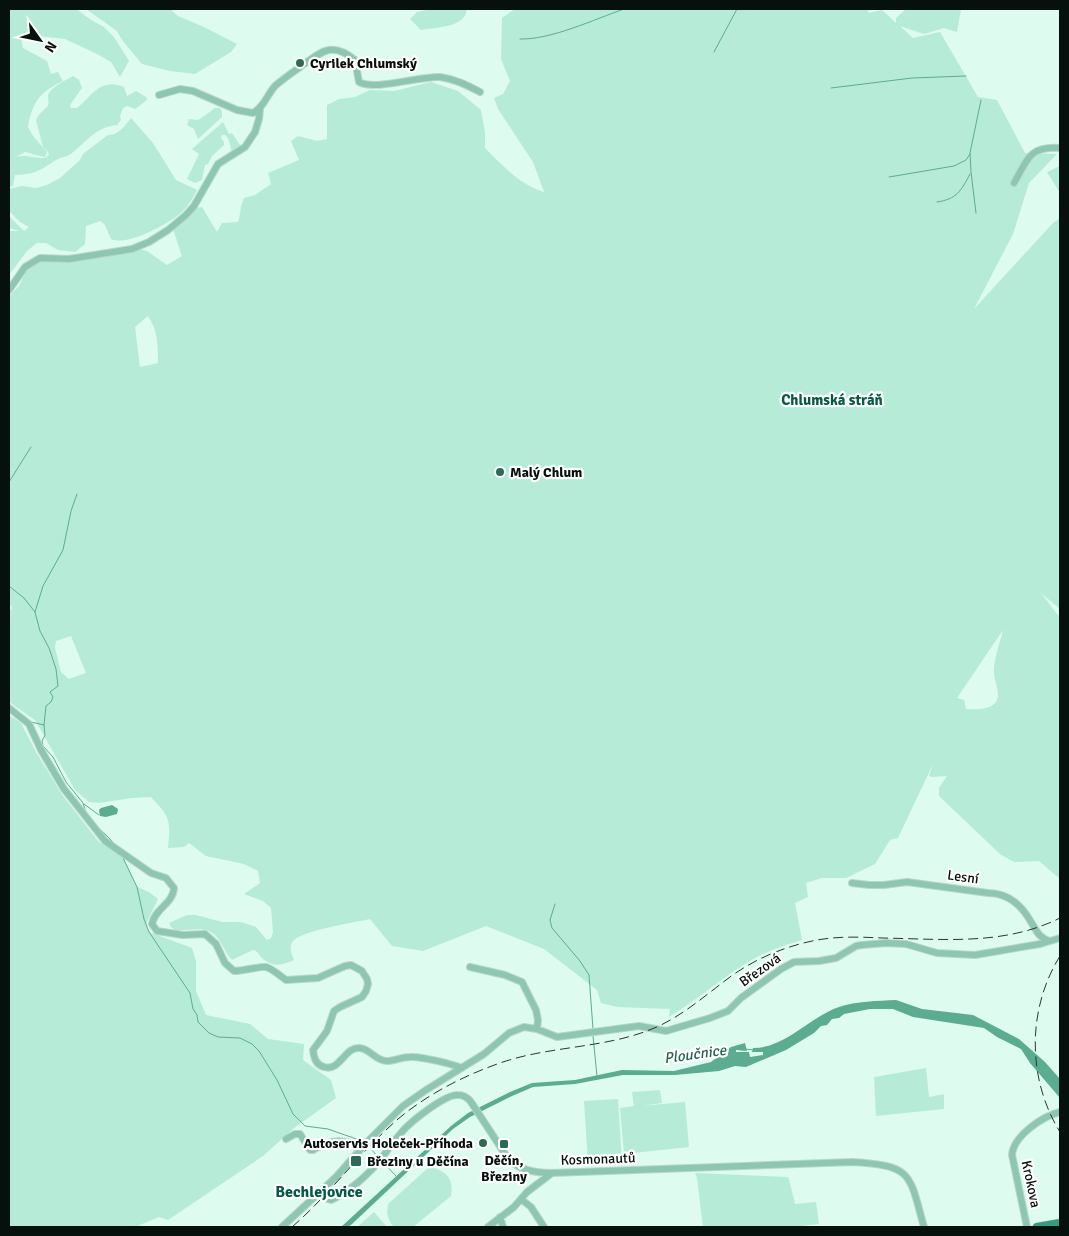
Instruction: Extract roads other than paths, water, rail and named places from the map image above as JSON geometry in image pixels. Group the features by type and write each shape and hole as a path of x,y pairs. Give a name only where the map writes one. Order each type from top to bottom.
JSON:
{"main road":[{"path":"1038,1227 1060,1223"}],"street":[{"path":"9,290 25,268 40,258 69,259 132,249 149,242 168,230 194,206 218,164 245,147 255,132 260,109 274,87 319,53 329,49 340,50 355,60 359,82 364,85 387,84 409,79 441,78 457,81 480,92"},
{"path":"159,94 180,89 193,91 237,110 253,113 259,119"},
{"path":"253,113 260,109"},
{"path":"1014,183 1031,154 1040,150 1060,148"},
{"path":"9,708 29,724 41,750 64,789 105,840 151,874 166,878 172,884 174,888 170,900 153,917 152,924 157,931 183,935 205,934 216,944 226,963 234,971 264,967 274,971 286,980 318,978 351,965 362,971 368,984 366,991 362,997 334,1011 327,1031 313,1050 315,1061 325,1068 331,1068 348,1053 359,1048 366,1050 380,1060 387,1061 411,1056 462,1068"},
{"name":"Lesní","path":"852,883 884,885 906,882 998,893 1007,896 1020,906 1032,923 1036,933 1050,941"},
{"name":"Březová","path":"537,1029 557,1037 639,1026 660,1030 673,1029 728,1011 741,998 781,969 794,962 836,958 856,946 886,943 906,944 937,953 975,955 1060,938"},
{"path":"282,1227 319,1193 402,1106 484,1054 509,1032 524,1027 537,1029 536,1010 522,982 505,974 470,967"},
{"path":"319,1193 331,1200 354,1186 381,1159 409,1124 452,1095 462,1095 472,1102 509,1160 516,1166 537,1173 552,1173"},
{"name":"Krokova","path":"1027,1227 1012,1148 1031,1127 1048,1116 1060,1112"},
{"path":"286,1139 295,1134 300,1134 310,1150 329,1141 350,1142 363,1146"},
{"name":"Kosmonautů","path":"488,1227 527,1192 552,1173 853,1162 880,1163 902,1170 909,1179 924,1227"},
{"path":"537,1173 540,1183"},
{"path":"521,1199 531,1208 544,1227"},
{"path":"500,1217 502,1227"}],"waterway":[{"path":"520,39 559,33 624,9"},
{"path":"714,52 737,9"},
{"path":"831,88 912,78 966,76"},
{"path":"976,213 970,153 981,100"},
{"path":"889,177 954,166 966,160 970,154"},
{"path":"937,202 949,199 958,193 970,174"},
{"path":"9,482 31,447"},
{"path":"35,612 43,586 63,550 71,511 77,494"},
{"path":"9,586 24,598 35,612 40,631 49,648 56,669 58,686 50,692 53,697 46,706 44,725"},
{"path":"31,722 44,725 43,746 53,757 66,782 83,803 86,813"},
{"path":"84,804 99,815"},
{"path":"98,827 115,844"},
{"path":"123,858 137,887 149,932 190,993 198,1022 209,1033 218,1037 240,1038 252,1044 259,1051 277,1080 293,1114 305,1126 328,1129 362,1141"},
{"path":"555,904 550,920 552,928 580,961 589,975 593,1029"},
{"path":"593,1036 597,1076"},
{"path":"745,1049 754,1050"},
{"path":"371,1149 379,1158"},
{"path":"382,1161 396,1176"}],"railway":[{"path":"292,1227 398,1119 434,1094 486,1068 519,1057 620,1039 659,1026 687,1009 750,964 783,949 805,943 842,937 950,939 995,937 1039,927 1060,918"},
{"path":"1060,956 1041,998 1035,1044 1041,1090 1060,1132"}],"place":[{"name":"Cyrilek Chlumský","path":"300,63"},
{"name":"Malý Chlum","path":"500,472"},
{"name":"Autoservis Holeček-Příhoda","path":"483,1143"},
{"name":"Děčín, Březiny","path":"504,1144"},
{"name":"Březiny u Děčína","path":"356,1161"}],"district":[{"name":"Chlumská stráň","path":"832,400"},
{"name":"Bechlejovice","path":"319,1192"}],"water label":[{"name":"Ploučnice","path":"695,1054"}]}
